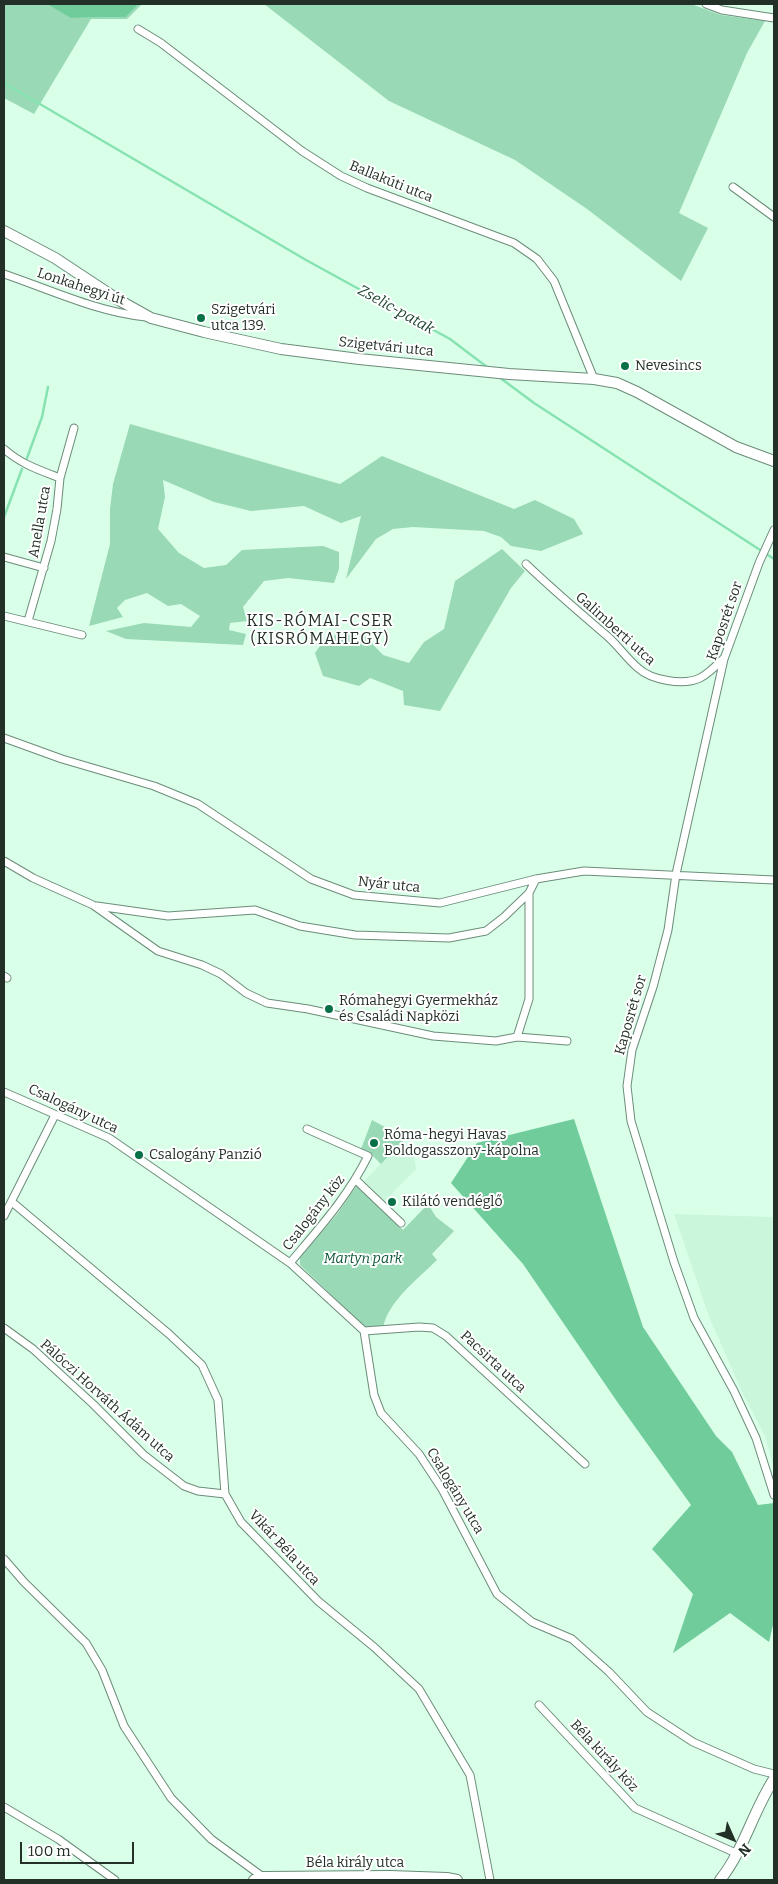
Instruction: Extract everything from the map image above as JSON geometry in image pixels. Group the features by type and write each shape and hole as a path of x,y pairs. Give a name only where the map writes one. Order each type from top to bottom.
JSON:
{"street":[{"path":"706,4 722,10 774,18"},
{"name":"Ballakúti utca","path":"138,29 161,43 302,151 341,176 514,243 537,260 554,281 594,379"},
{"path":"733,188 774,217"},
{"name":"Szigetvári utca","path":"4,231 55,258 152,318 281,349 359,359 509,374 594,379 617,383 637,392 694,426 736,448 774,461"},
{"name":"Lonkahegyi út","path":"4,274 101,310 152,318"},
{"name":"Anella utca","path":"28,621 44,568 57,509 60,478 74,428"},
{"path":"4,449 29,467 60,478"},
{"name":"Kaposrét sor","path":"774,530 761,558 724,659 676,874 668,930 632,1050 627,1086 631,1121 674,1262 694,1318 703,1338 734,1391 756,1438 774,1495"},
{"path":"4,557 44,568"},
{"name":"Galimberti utca","path":"526,564 561,598 608,637 649,677 660,680 687,681 699,679 724,659"},
{"path":"4,616 82,635"},
{"name":"Nyár utca","path":"4,738 62,759 154,786 198,804 311,879 354,895 440,903 536,879 584,871 774,880"},
{"path":"4,861 33,878 93,905 158,951 209,968 221,974 246,993 267,1003 308,1009 433,1036 496,1041 518,1037 567,1041"},
{"path":"93,905 168,916 255,910 300,926 354,935 449,938 486,931 529,893 536,879"},
{"path":"518,1037 529,999 529,893"},
{"name":"Csalogány utca","path":"4,1092 109,1138 290,1263 364,1331 374,1395 381,1414 419,1454 442,1489 497,1594 532,1622 572,1639 609,1672 647,1712 693,1742 754,1769 774,1774"},
{"path":"4,1216 55,1115"},
{"name":"Csalogány köz","path":"290,1263 331,1215 356,1180 368,1156 307,1130"},
{"path":"356,1180 401,1223"},
{"name":"Vikár Béla utca","path":"12,1202 169,1334 202,1365 218,1400 225,1494 241,1522 318,1602 374,1647 419,1689 470,1775 490,1880"},
{"name":"Pacsirta utca","path":"364,1331 420,1327 433,1328 446,1336 585,1464"},
{"name":"Pálóczi Horváth Ádám utca","path":"4,1328 33,1349 93,1404 144,1455 177,1481 184,1486 198,1491 225,1494"},
{"path":"4,1559 24,1582 86,1643 102,1670 124,1726 172,1798 211,1839 258,1879"},
{"name":"Béla király köz","path":"539,1705 635,1808 738,1854"},
{"path":"720,1880 738,1854 766,1791 774,1779"},
{"path":"4,1807 58,1839 115,1880"},
{"name":"Béla király utca","path":"258,1879 390,1876 457,1880"}],"shaded area":[{"path":"402,1142 414,1154 416,1169 385,1201 364,1181"},
{"path":"674,1214 774,1217 774,1469 765,1436 742,1392 709,1317"}],"green space":[{"path":"4,4 50,4 50,6 72,18 126,17 139,4 142,4 127,19 91,19 34,114 4,98"},
{"path":"50,4 139,4 126,17 71,18 50,6"},
{"path":"264,4 691,4 721,15 765,21 747,53 679,213 708,228 681,281 587,209 515,160 389,101"},
{"path":"130,424 340,484 382,456 514,509 535,500 574,519 583,534 541,551 511,546 501,537 484,531 413,527 393,529 376,539 346,579 361,516 341,523 304,506 251,511 214,502 163,480 165,497 158,529 179,553 204,568 226,565 242,550 323,546 339,552 339,569 334,583 288,578 264,581 243,607 247,621 230,623 229,630 246,634 243,645 126,639 106,631 144,623 191,627 200,616 181,604 168,606 147,593 125,600 117,608 123,617 89,626 110,544 110,509 113,484"},
{"path":"502,549 525,571 511,588 440,711 404,705 403,691 370,678 359,686 323,676 315,653 327,636 362,633 383,655 409,663 424,642 444,629 455,581"},
{"path":"574,1119 643,1327 716,1436 732,1452 758,1505 774,1503 774,1621 769,1642 730,1613 673,1653 693,1594 652,1549 691,1505 618,1403 523,1264 451,1183 477,1143"},
{"path":"372,1120 398,1134 404,1140 381,1164 371,1154 361,1149"},
{"name":"Martyn park","path":"357,1185 403,1230 428,1204 436,1217 454,1231 432,1254 437,1260 397,1300 386,1318 383,1328 365,1327 300,1265 300,1258 338,1213"}],"waterway":[{"name":"Zselic-patak","path":"4,83 306,260 450,339 487,367"},
{"name":"Zselic-patak","path":"499,377 534,403 774,559"},
{"path":"27,458 42,417 48,387"},
{"path":"4,517 22,469"}],"place":[{"name":"Szigetvári utca 139.","path":"201,318"},
{"name":"Nevesincs","path":"625,366"},
{"name":"Rómahegyi Gyermekház és Családi Napközi","path":"329,1009"},
{"name":"Róma-hegyi Havas Boldogasszony-kápolna","path":"374,1143"},
{"name":"Csalogány Panzió","path":"139,1155"},
{"name":"Kilátó vendéglő","path":"392,1202"}],"district":[{"name":"KIS-RÓMAI-CSER (KISRÓMAHEGY)","path":"320,631"}]}
